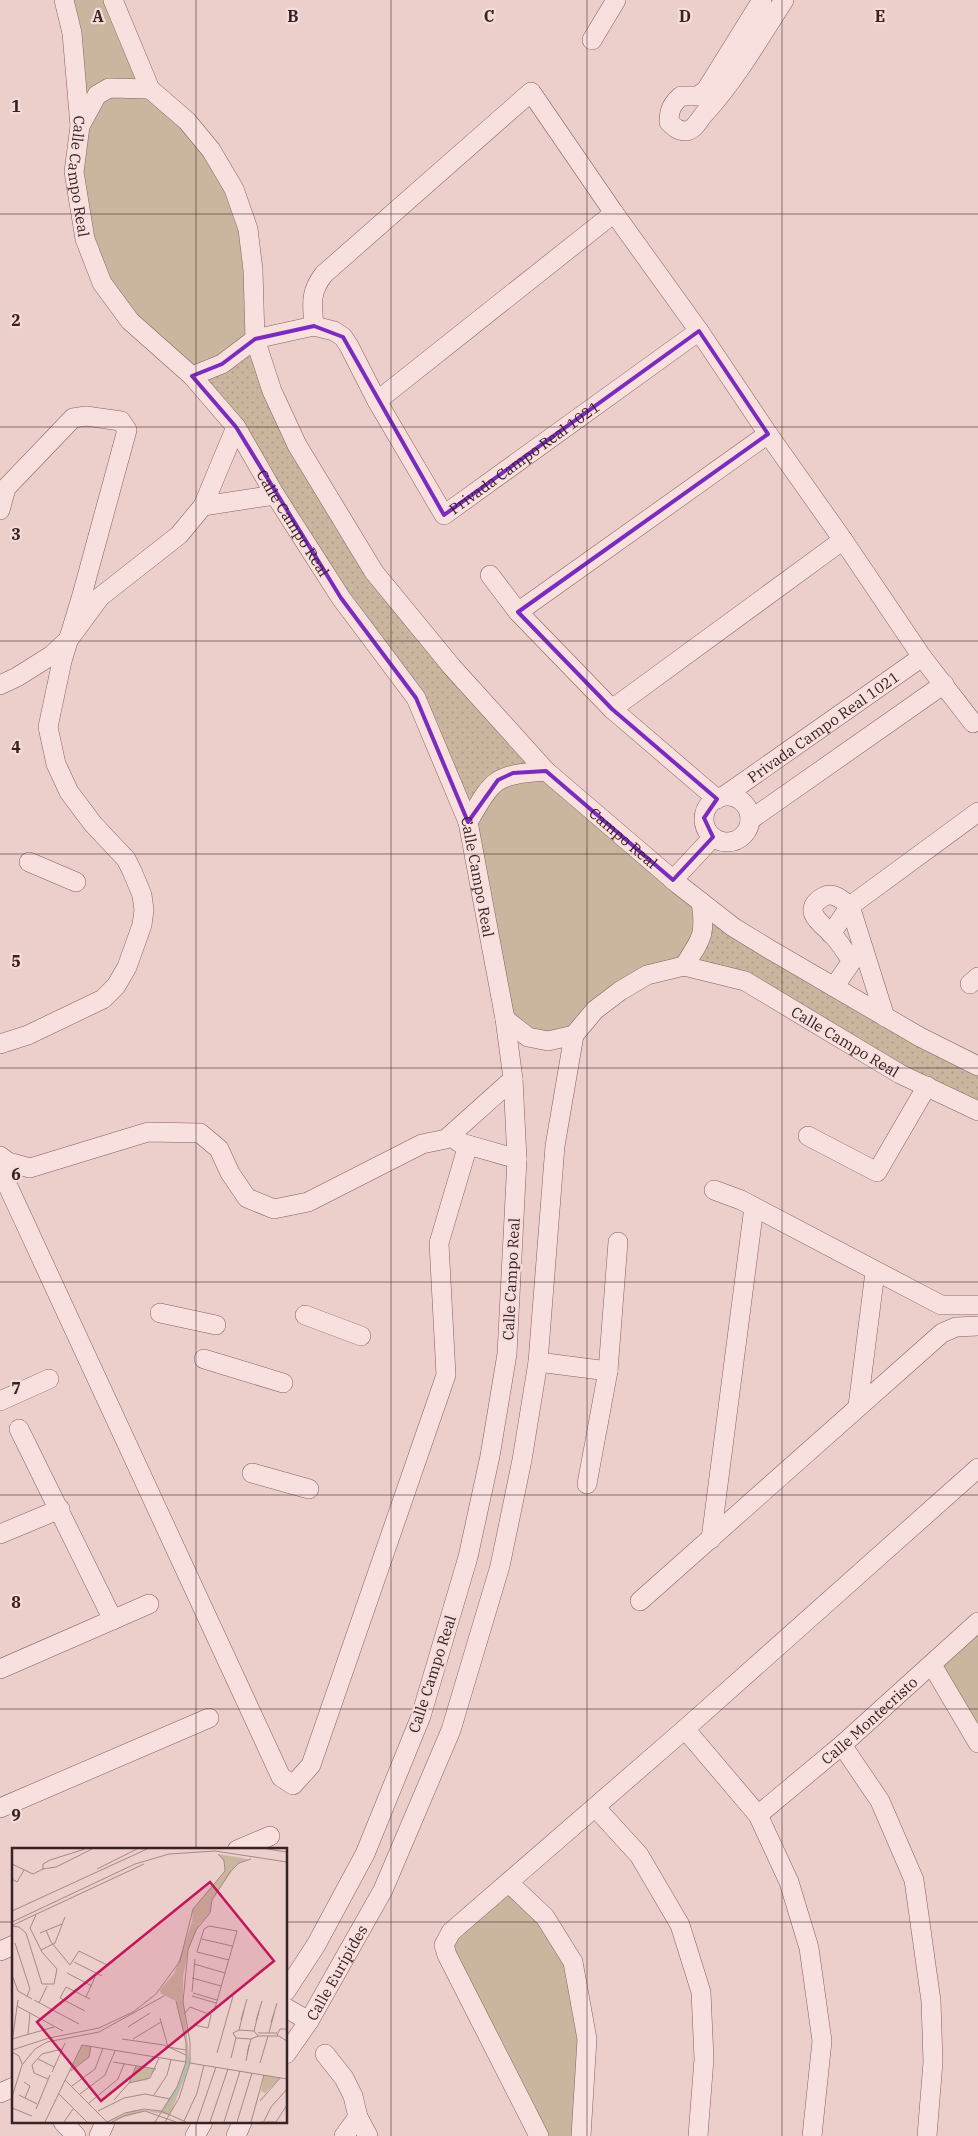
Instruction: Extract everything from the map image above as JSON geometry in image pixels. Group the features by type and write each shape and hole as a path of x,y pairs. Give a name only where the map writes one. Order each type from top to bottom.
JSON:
{"street":[{"name":"Calle Campo Real","path":"64,0 72,33 80,126 74,172 85,239 102,283 130,321 192,376 236,428 275,495 342,598 416,698 468,822 505,1020 513,1078 517,1159 507,1354 490,1456 468,1557 421,1716 365,1854 316,1945 288,1988"},
{"path":"113,0 150,89 187,121 211,150 234,189 248,229 253,270 256,339 272,391 297,445 374,572 452,667 546,771"},
{"path":"592,40 616,0"},
{"path":"762,0 706,90 698,96 681,96 674,102 669,111 669,122 677,130 686,131 694,127 712,107 734,79 784,0"},
{"path":"80,126 97,95 109,88 150,89"},
{"path":"192,376 222,364 256,339 314,326 312,298 316,284 324,274 531,92 614,213 699,331 922,657 973,723"},
{"path":"377,401 614,213"},
{"name":"Privada Campo Real 1021","path":"314,326 334,331 343,337 377,401 444,515 699,331"},
{"path":"0,510 6,488 73,418 86,416 121,421 127,430 62,661 48,727 56,764 69,792 93,824 126,859 142,895 144,910 142,925 127,967 116,986 103,999 28,1035 0,1044"},
{"path":"0,685 17,677 52,655 69,639 100,597 179,535 203,506 236,428"},
{"path":"518,612 768,434"},
{"path":"203,506 275,495"},
{"path":"612,709 843,540"},
{"path":"490,576 518,612 612,709 721,797"},
{"name":"Privada Campo Real 1021","path":"721,797 922,657"},
{"path":"750,820 944,684"},
{"path":"468,822 486,791 498,780 513,773 546,771"},
{"name":"Campo Real","path":"546,771 701,902"},
{"path":"732,796 746,805 750,820 748,828 738,840 722,841 713,837 705,826 704,818 710,804 721,797 732,796"},
{"path":"832,934 850,906 978,812"},
{"path":"673,880 713,837"},
{"path":"29,862 76,882"},
{"path":"859,956 816,922 813,910 817,901 826,896 834,896 850,906 859,956 886,1017"},
{"path":"608,1371 538,1362 555,1146 574,1035 595,1010 620,991 647,976 684,966 703,936 704,925 701,902"},
{"path":"701,902 733,927 834,987 978,1066"},
{"path":"834,987 859,956"},
{"name":"Calle Campo Real","path":"684,966 745,981 900,1074 978,1111"},
{"path":"505,1020 528,1038 548,1042 574,1035"},
{"path":"446,1139 513,1078"},
{"path":"808,1136 877,1172 927,1086"},
{"path":"0,1156 8,1162 30,1168 148,1132 200,1133 219,1149 230,1173 247,1198 274,1210 308,1202 422,1144 446,1139 517,1159"},
{"path":"0,1169 281,1777 293,1785 310,1765 446,1375 439,1244 468,1145"},
{"path":"714,1190 754,1207 941,1305 978,1305"},
{"path":"711,1539 754,1207"},
{"path":"587,1484 608,1371 618,1242"},
{"path":"858,1406 875,1272"},
{"path":"941,1305 942,1333"},
{"path":"160,1313 216,1325"},
{"path":"305,1315 361,1336"},
{"path":"640,1601 942,1333 956,1327 978,1326"},
{"path":"204,1359 283,1383"},
{"name":"Calle Eurípides","path":"288,2051 309,2021 383,1890 451,1730 500,1566 522,1460 538,1362"},
{"path":"0,1401 49,1379"},
{"path":"19,1429 60,1509 112,1620"},
{"path":"539,2136 444,1945 451,1932 596,1808 978,1468"},
{"path":"252,1473 309,1489"},
{"path":"0,1534 60,1509"},
{"path":"0,1668 149,1604"},
{"name":"Calle Montecristo","path":"758,1815 842,1745 978,1622"},
{"path":"932,1665 978,1743"},
{"path":"0,1808 209,1718"},
{"path":"685,1729 758,1815 789,1882 809,1948 822,2041 812,2136"},
{"path":"842,1745 880,1801 914,1880 931,2001 933,2062 928,2136"},
{"path":"596,1808 639,1855 680,1925 701,1992 704,2059 698,2136"},
{"path":"242,1848 270,1836"},
{"path":"509,1883 545,1917 572,1962 587,2039 581,2136"},
{"path":"0,1951 12,1946"},
{"path":"288,2009 309,2021"},
{"path":"326,2054 344,2078 353,2096 358,2117 368,2136"},
{"path":"0,2093 12,2088"},
{"path":"344,2136 358,2117"},
{"path":"65,2124 76,2136"},
{"path":"99,2136 104,2124"},
{"path":"195,2136 202,2124"},
{"path":"236,2136 241,2124"}],"highlighted area":[{"path":"314,326 343,337 444,515 699,331 768,434 518,612 612,709 717,799 704,818 713,837 673,880 546,771 513,773 498,780 468,822 416,698 341,598 236,427 192,376 222,364 255,339"}],"shaded area":[{"path":"64,0 113,0 150,89 234,189 255,339 192,376 130,321 85,239"},
{"path":"255,339 272,391 374,572 546,771 468,822 416,698 192,376"},
{"path":"546,771 701,902 684,966 595,1010 548,1041 505,1019 468,822 486,791"},
{"path":"701,902 978,1066 978,1111 745,981 684,966"},
{"path":"978,1622 978,1743 932,1665"},
{"path":"509,1883 573,1962 587,2039 581,2136 539,2136 447,1955 451,1932"}]}
